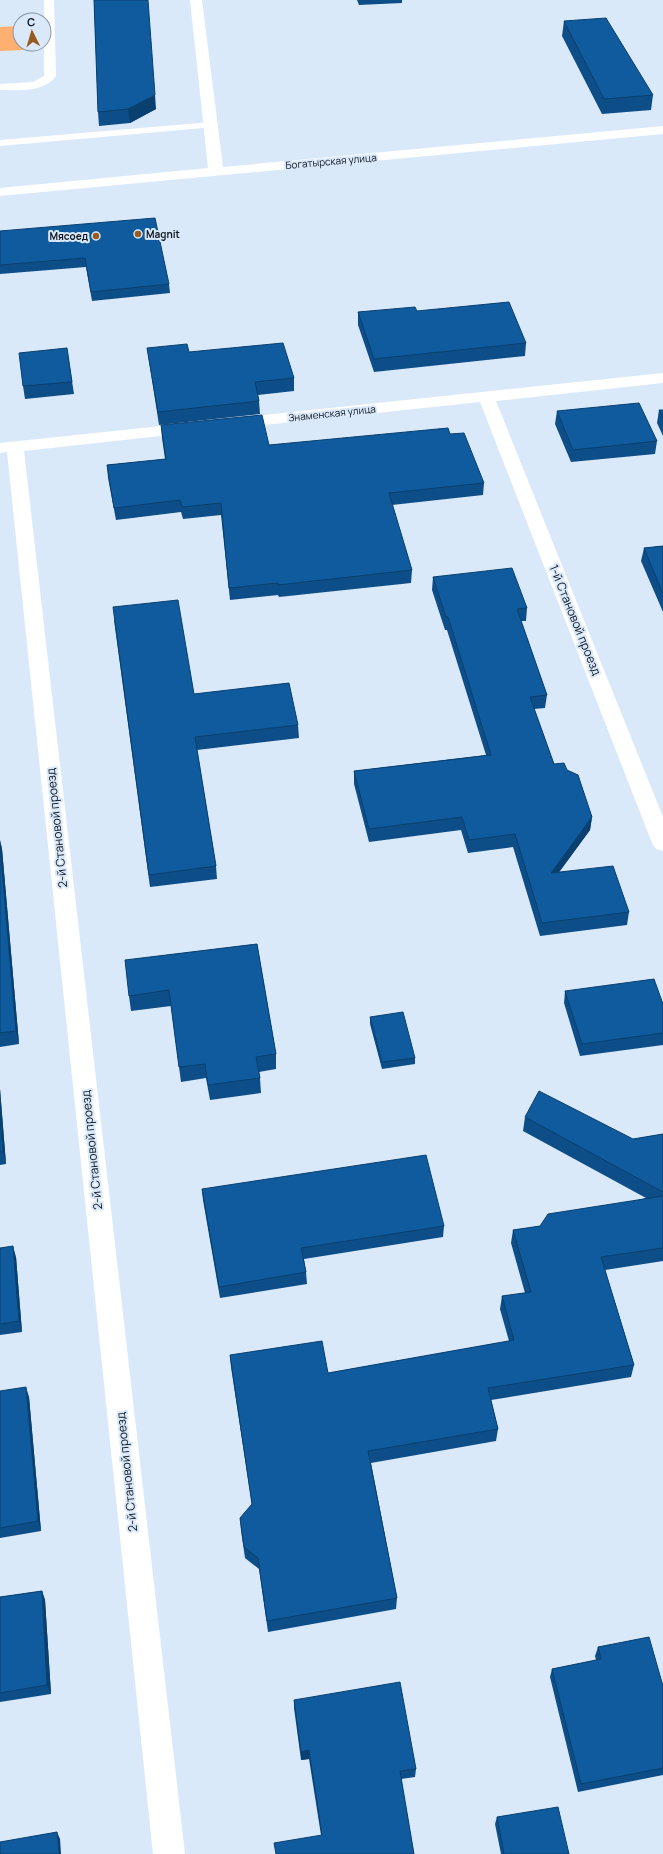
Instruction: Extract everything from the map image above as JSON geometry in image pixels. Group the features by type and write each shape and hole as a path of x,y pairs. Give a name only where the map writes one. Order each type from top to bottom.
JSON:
{"street":[{"path":"196,0 216,172"},
{"name":"Богатырская улица","path":"0,192 663,130"},
{"name":"Знаменская улица","path":"8,447 663,378"},
{"name":"1-й Становой проезд","path":"486,397 663,843"},
{"name":"2-й Становой проезд","path":"8,447 169,1854"}],"lane":[{"path":"0,87 41,84 47,81 50,76 49,0"},
{"path":"0,143 211,125"}],"shaded area":[{"path":"12,26 12,50 0,51 0,27"}],"building":[{"path":"94,0 148,0 155,95 128,109 98,112"},
{"path":"606,18 653,95 604,99 564,21"},
{"path":"155,218 169,284 91,292 85,258 0,265 0,231"},
{"path":"509,302 526,343 374,359 358,312 415,307 417,311"},
{"path":"283,343 294,378 255,382 259,401 158,412 147,348 187,344 189,352"},
{"path":"67,348 72,382 23,386 19,353"},
{"path":"639,403 657,441 573,450 557,411"},
{"path":"659,410 663,410 663,418"},
{"path":"262,415 269,445 448,428 450,434 464,433 484,483 389,493 412,570 278,585 278,583 229,588 221,503 182,507 180,500 114,508 107,465 166,459 161,425"},
{"path":"663,546 663,594 644,548"},
{"path":"512,568 527,608 517,609 547,695 530,697 554,764 564,763 567,770 578,775 592,817 551,873 613,866 629,912 542,923 515,834 469,840 462,817 369,829 354,771 491,755 448,617 446,617 433,577"},
{"path":"178,600 194,694 289,683 298,725 195,737 216,866 149,875 113,607"},
{"path":"0,846 16,1031 0,1033"},
{"path":"257,944 276,1054 256,1057 260,1078 208,1085 205,1064 179,1067 169,990 129,996 125,960"},
{"path":"654,979 663,1004 663,1033 582,1044 565,991"},
{"path":"403,1012 415,1058 382,1062 370,1017"},
{"path":"539,1091 633,1139 663,1134 663,1192 525,1117"},
{"path":"0,1113 3,1152 0,1152"},
{"path":"426,1155 444,1226 301,1248 306,1272 219,1287 202,1189"},
{"path":"663,1196 663,1248 601,1257 634,1365 488,1388 498,1429 368,1451 397,1598 267,1621 258,1558 244,1547 240,1518 252,1504 230,1355 322,1341 328,1373 514,1340 502,1296 531,1292 513,1230 540,1226 548,1214"},
{"path":"13,1246 19,1321 0,1324 0,1248"},
{"path":"26,1387 38,1521 0,1528 0,1391"},
{"path":"42,1591 47,1685 0,1693 0,1597"},
{"path":"649,1637 663,1686 663,1768 581,1784 552,1669 601,1659 598,1647"},
{"path":"400,1682 416,1769 400,1771 414,1854 276,1854 274,1843 322,1835 309,1750 301,1752 294,1700"},
{"path":"558,1807 569,1854 504,1854 497,1817"},
{"path":"57,1832 59,1854 0,1854 0,1842"}],"place":[{"name":"Magnit","path":"138,234"},
{"name":"Мясоед","path":"96,236"}]}
